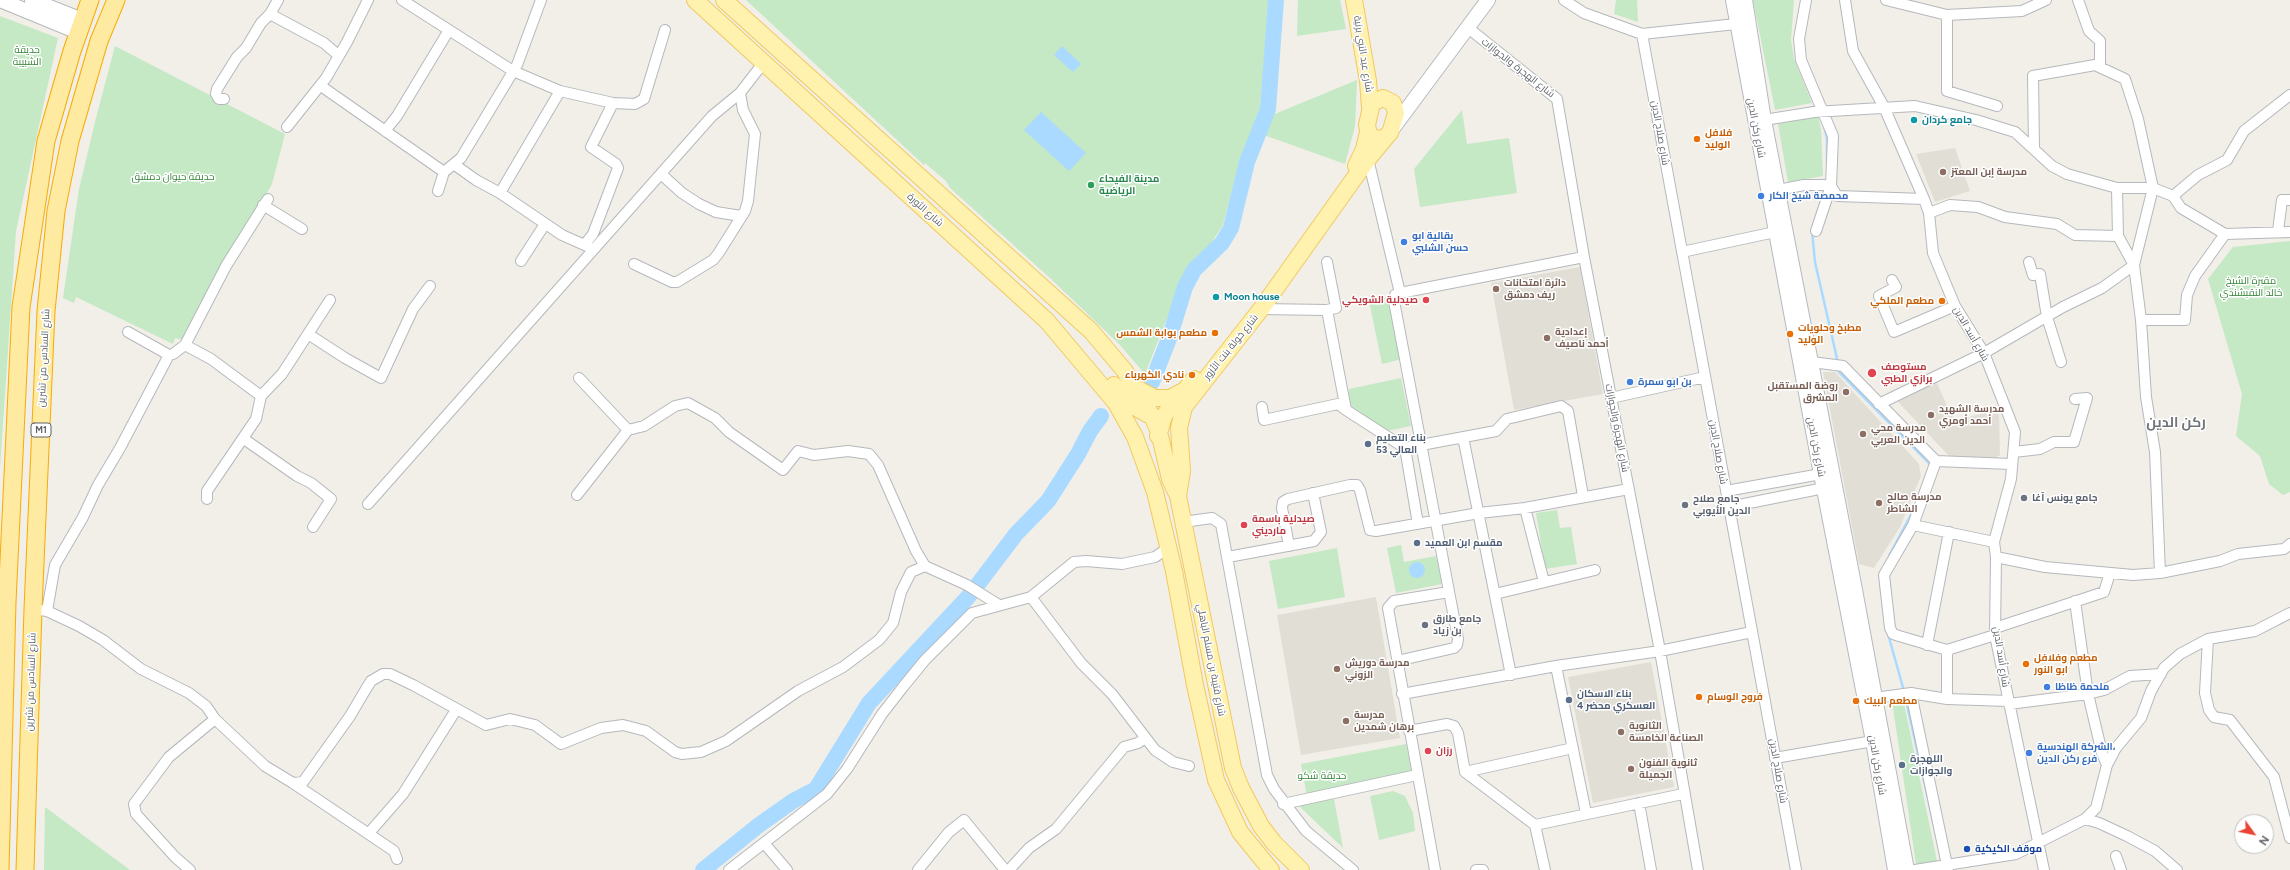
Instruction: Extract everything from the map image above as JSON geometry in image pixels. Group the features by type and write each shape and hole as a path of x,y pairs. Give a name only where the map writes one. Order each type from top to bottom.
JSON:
{"highway":[{"path":"0,870 4,608 21,307 46,141 80,26 90,0"},
{"name":"شارع السادس من تشرين","path":"25,870 40,610 46,311 56,211 70,141 99,41 116,0"}],"main road":[{"path":"0,0 80,26"},
{"path":"32,0 80,26"},
{"name":"شارع الثورة","path":"695,0 1046,321 1116,403 1135,437"},
{"name":"شارع الثورة","path":"724,0 1091,331 1124,370 1134,387 1158,416"},
{"name":"شارع عبد النبي برنية","path":"1354,0 1368,81 1370,107"},
{"name":"شارع عبد النبي برنية","path":"1362,0 1375,74 1389,100"},
{"path":"1418,92 1405,98 1375,100 1370,107 1368,132 1376,139 1388,135 1418,92 1488,0"},
{"name":"شارع ركن الدين","path":"1733,0 1736,24 1775,232 1873,741 1895,870"},
{"name":"شارع ركن الدين","path":"1745,0 1764,120 1812,362 1907,870"},
{"path":"1388,135 1396,113 1396,107 1389,100"},
{"name":"شارع خولة بنت الأزور","path":"1178,496 1182,471 1179,428 1181,402 1185,390 1252,307 1354,169 1361,155 1368,132"},
{"name":"شارع خولة بنت الأزور","path":"1181,402 1261,310 1368,159 1388,135"},
{"path":"1046,321 1093,359 1131,404 1158,416"},
{"path":"1134,387 1155,398 1181,402"},
{"path":"1158,416 1181,402"},
{"path":"1158,416 1159,432 1156,459 1178,566 1180,602"},
{"name":"شارع قتيبة بن مسلم الباهلي","path":"1159,432 1170,479 1178,496 1233,768 1244,795 1261,826 1274,843 1301,870"},
{"name":"شارع قتيبة بن مسلم الباهلي","path":"1135,437 1149,474 1168,548 1180,602 1195,685 1216,780 1240,832 1271,870"}],"street":[{"path":"224,99 219,98 216,94 217,89 237,57 246,48 261,22 270,14 278,0"},
{"path":"287,127 320,86 347,42 368,0"},
{"path":"402,0 513,71 560,91 613,103 635,104 644,99 665,30"},
{"path":"438,191 444,172 455,165 482,124 513,71 520,58 541,0"},
{"path":"1564,0 1584,13 1642,34 1736,24"},
{"path":"1806,0 1799,39 1801,60 1833,136 1827,186 1816,230"},
{"name":"شارع أسد الدين","path":"1844,0 1853,51 1884,107 1924,199 1929,213 1933,253 1955,306 1984,352 2015,432 2014,452 2011,464 2011,479 1994,542 1996,557 1995,632 2044,870"},
{"path":"1886,0 1947,14 2022,11 2046,0"},
{"path":"2078,0 2089,31 2100,41 2100,67"},
{"path":"270,14 324,43 338,55"},
{"path":"1947,14 1947,91 1997,106"},
{"name":"شارع الهجرة والجوازات","path":"1467,27 1557,99 1584,257 1630,489 1660,651 1683,794 1698,870"},
{"path":"385,131 397,116 450,30"},
{"name":"شارع صلاح الدين","path":"1642,34 1796,870"},
{"path":"368,504 589,247 661,174 712,116 740,93 764,62"},
{"path":"2034,148 2033,76 2095,65 2125,79 2138,118 2153,188 2134,265 2141,320 2146,397 2155,452 2160,573"},
{"path":"320,86 362,118 385,131 444,172"},
{"path":"500,193 560,91"},
{"path":"634,264 672,282 677,282 713,260 741,216 748,201 755,146 755,134 743,110 740,93"},
{"path":"2173,196 2198,175 2227,160 2244,132 2290,95"},
{"path":"589,247 618,168 616,164 591,147 613,103"},
{"path":"1764,120 1823,111 1915,106 1976,120 2015,132 2052,166 2067,174 2117,188 2153,188 2173,196 2181,208 2225,234 2278,231 2290,232"},
{"path":"1368,159 1400,292"},
{"path":"455,165 476,180 500,193 544,224 589,247"},
{"path":"661,174 682,193 699,204 716,212 741,216"},
{"path":"1778,190 1804,185 1827,186 1837,196 1924,199"},
{"path":"2117,188 2118,236 2134,265"},
{"path":"2278,231 2282,200 2290,200"},
{"path":"128,332 168,355 173,354 185,345 226,266 266,202 302,229"},
{"path":"1929,213 1950,205 1978,207 2005,217 2058,224 2076,236 2118,236"},
{"path":"521,261 544,224"},
{"path":"1682,252 1775,232"},
{"path":"2141,320 2185,320 2187,295 2195,276 2225,234"},
{"path":"1397,661 1454,648 1457,645 1458,639 1394,301 1395,295 1400,292 1584,257"},
{"path":"1261,310 1327,310 1336,308 1327,262"},
{"path":"2029,262 2033,275 2040,274 2047,317 2061,362"},
{"path":"1879,404 1984,352 2102,288 2134,265"},
{"path":"1892,280 1896,287 1880,296 1894,332 1955,306"},
{"path":"308,334 345,358 381,378 413,309 430,286"},
{"path":"207,499 207,491 256,419 261,396 282,374 330,300"},
{"path":"1327,310 1346,410"},
{"path":"185,345 211,359 261,396"},
{"path":"168,355 120,448 98,485 83,517 55,565 40,610 103,640 141,669 189,693 206,706 215,719 265,766 369,833 394,851 397,859"},
{"path":"1812,362 1838,365 1936,462 2011,464"},
{"path":"1612,398 1705,377"},
{"path":"579,378 628,430"},
{"path":"2014,452 2040,449 2054,442 2074,442 2087,398 2075,399"},
{"path":"576,495 628,430 644,426 675,406 688,403 715,418 729,432 783,470 798,451 814,455 848,451 869,454 878,465 916,551 925,566 967,585 999,605"},
{"path":"1262,407 1264,420 1338,404 1405,448 1496,431 1507,419 1561,406 1566,408 1568,411 1583,496"},
{"path":"1463,437 1480,513 1510,675"},
{"path":"244,438 297,476 311,483 331,499 313,527"},
{"path":"1405,448 1418,524"},
{"path":"1936,462 1913,525 1880,575 1890,628 1893,634 1947,650 2075,601 2104,592 2110,573"},
{"path":"1726,490 1821,474"},
{"path":"1289,546 1282,508 1284,502 1288,499 1350,485 1357,485 1360,490 1370,530 1376,531 1480,513 1525,508 1583,496 1630,489"},
{"path":"1729,507 1824,488"},
{"path":"1228,558 1314,541 1319,538 1320,532 1314,493"},
{"path":"1525,508 1544,582"},
{"path":"1183,522 1212,518 1217,519 1221,524 1267,775 1283,804 1306,831 1353,870"},
{"path":"1913,525 1994,542"},
{"path":"1927,645 1949,532"},
{"path":"1996,557 2045,567 2133,575 2160,573 2220,561 2238,554 2284,549 2290,544"},
{"path":"729,870 827,794 847,769 893,700 925,660 965,618 979,610 1031,597 1074,562 1086,561 1122,564 1155,557 1168,548"},
{"path":"293,783 303,782 310,776 366,689 378,676 383,674 390,674 486,725 510,719 535,725 561,744 601,728 623,725 646,731 675,752 682,754 701,752 726,741 798,691 843,667 879,640 893,623 901,592 911,572 925,566"},
{"path":"1495,594 1595,570"},
{"path":"1435,870 1402,694 1389,604 1394,601 1450,592"},
{"path":"1031,597 1077,658 1112,694 1155,750 1173,762 1189,766"},
{"path":"2075,601 2088,694 2102,754 2107,765"},
{"path":"1915,870 1945,867 2016,854 2085,819 2096,808 2107,765 2116,748 2141,718 2151,691 2164,668 2180,654 2208,639 2255,631 2290,612"},
{"path":"1402,694 1556,666 1660,651 1752,632"},
{"path":"2208,639 2205,693 2208,710 2214,718 2230,720 2274,777 2290,838"},
{"path":"1947,650 1947,699"},
{"path":"1556,666 1586,813"},
{"path":"1875,698 1907,694 1947,699 2009,703 2088,694 2104,690 2130,676 2161,674"},
{"path":"1907,694 1945,867"},
{"path":"369,833 403,794 456,710"},
{"path":"190,870 175,857 136,814 134,804 169,757 215,719"},
{"path":"1409,731 1446,724 1454,726 1458,733 1465,772 1535,825 1545,870"},
{"path":"1009,870 1029,848 1056,829 1124,747 1138,743 1145,738"},
{"path":"1775,758 1873,741"},
{"path":"1465,772 1573,748"},
{"path":"1283,804 1417,775"},
{"path":"1535,825 1586,813 1683,794"},
{"path":"1639,803 1651,870"},
{"path":"2085,819 2099,823 2155,851 2177,870"},
{"path":"918,870 949,832 964,820 1005,870"},
{"path":"764,843 787,870"},
{"path":"2116,856 2120,870"},
{"path":"1476,870 1483,870"}],"shaded area":[{"name":"مدرسة إبن المعتز","path":"1955,148 1970,191 1935,202 1916,154"},
{"name":"إعدادية أحمد ناصيف","path":"1580,267 1603,394 1514,410 1491,283"},
{"path":"1823,372 1835,372 1919,464 1921,476 1900,527 1874,568 1859,564"},
{"name":"مدرسة الشهيد أحمد أومري","path":"1936,381 1954,421 1999,409 2000,455 1994,459 1951,458 1899,403 1897,397"},
{"path":"1376,597 1400,738 1301,755 1277,615"},
{"name":"الثانوية الصناعة الخامسة","path":"1651,662 1674,787 1593,803 1568,677"}],"green space":[{"name":"مدينة الفيحاء الرياضية","path":"746,0 1269,0 1260,108 1240,160 1223,225 1202,257 1188,265 1145,374 1119,344 1050,278 950,188 946,181 925,163 924,165"},
{"path":"1298,0 1340,0 1346,29 1297,36"},
{"path":"1616,0 1637,0 1638,22 1614,14"},
{"path":"1753,0 1794,0 1791,40 1794,59 1812,103 1775,110"},
{"name":"حديقة الشبيبة","path":"0,16 58,38 16,231 0,468"},
{"name":"حديقة حيوان دمشق","path":"115,46 285,134 272,184 183,340 175,338 173,344 76,297 74,303 63,298 79,189"},
{"path":"1357,80 1355,126 1345,164 1264,135 1270,116"},
{"path":"1462,110 1467,144 1509,138 1517,193 1420,207 1414,169"},
{"path":"1818,116 1821,129 1823,176 1788,182 1778,124"},
{"name":"مقبرة الشيخ خالد النقبشندي","path":"2290,241 2290,492 2283,495 2269,484 2260,456 2236,436 2242,394 2208,279 2233,247"},
{"path":"1389,297 1402,359 1382,364 1369,301"},
{"path":"1401,378 1411,426 1387,431 1348,404 1349,389"},
{"path":"1557,510 1560,528 1571,527 1577,564 1545,569 1536,513"},
{"path":"1401,545 1404,562 1436,556 1442,584 1396,593 1387,548"},
{"path":"1337,548 1345,597 1278,609 1269,561"},
{"path":"1903,699 1937,861 1916,864 1892,701"},
{"name":"حديقة شكو","path":"1406,744 1412,774 1307,796 1301,764"},
{"path":"1393,791 1405,796 1413,813 1415,831 1379,840 1370,796"},
{"path":"1334,799 1343,848 1298,805"},
{"path":"45,807 130,870 44,870"}],"water":[{"path":"1062,46 1081,64 1073,72 1054,55"},
{"path":"1041,112 1086,153 1069,171 1024,130"},
{"path":"1417,562 1424,567 1425,570 1420,577 1417,578 1410,573 1409,570 1414,563"}],"waterway":[{"path":"1152,382 1170,336 1185,287 1194,270 1222,243 1231,228 1247,162 1268,109 1276,0"},
{"path":"1824,126 1827,138 1827,162"},
{"path":"1812,231 1815,262 1838,363"},
{"path":"1839,368 1839,372 1931,465"},
{"path":"703,870 759,825 793,801 816,789 869,703 969,596 1016,534 1048,501 1078,454 1090,431 1101,416"},
{"path":"1889,556 1913,511"},
{"path":"1880,577 1881,590"},
{"path":"1888,634 1904,691"},
{"path":"1905,696 1936,835"}],"place":[{"name":"جامع كردان","path":"1914,120"},
{"name":"فلافل الوليد","path":"1697,139"},
{"name":"مدرسة إبن المعتز","path":"1943,172"},
{"name":"مدينة الفيحاء الرياضية","path":"1091,185"},
{"name":"محمصة شيخ الكار","path":"1761,196"},
{"name":"بقالية ابو حسن الشلبي","path":"1404,242"},
{"name":"دائرة امتحانات ريف دمشق","path":"1496,289"},
{"name":"Moon house","path":"1216,297"},
{"name":"صيدلية الشويكي","path":"1426,300"},
{"name":"مطعم الملكي","path":"1942,301"},
{"name":"مطعم بوابة الشمس","path":"1215,333"},
{"name":"مطبخ وحلويات الوليد","path":"1790,334"},
{"name":"إعدادية أحمد ناصيف","path":"1547,338"},
{"name":"مستوصف برازي الطبي","path":"1872,373"},
{"name":"نادي الكهرباء","path":"1192,375"},
{"name":"بن ابو سمرة","path":"1630,382"},
{"name":"روضة المستقبل المشرق","path":"1846,392"},
{"name":"مدرسة الشهيد أحمد أومري","path":"1931,415"},
{"name":"مدرسة محي الدين العربي","path":"1863,434"},
{"name":"بناء التعليم العالي 53","path":"1368,444"},
{"name":"جامع يونس آغا","path":"2024,498"},
{"name":"مدرسة صالح الشاطر","path":"1879,503"},
{"name":"جامع صلاح الدين الأيوبي","path":"1685,505"},
{"name":"صيدلية باسمة مارديني","path":"1244,525"},
{"name":"مقسم ابن العميد","path":"1417,543"},
{"name":"جامع طارق بن زياد","path":"1425,625"},
{"name":"مطعم وفلافل ابو النور","path":"2026,664"},
{"name":"مدرسة دوريش الزوني","path":"1337,669"},
{"name":"ملحمة ظاظا","path":"2047,687"},
{"name":"فروج الوسام","path":"1699,697"},
{"name":"بناء الاسكان العسكري محضر 4","path":"1569,700"},
{"name":"مطعم البيك","path":"1856,701"},
{"name":"مدرسة برهان شمدين","path":"1346,721"},
{"name":"الثانوية الصناعة الخامسة","path":"1621,732"},
{"name":"رزان","path":"1428,751"},
{"name":"الشركة الهندسية، فرع ركن الدين","path":"2029,753"},
{"name":"اللهجرة والجوازات","path":"1902,765"},
{"name":"ثانوية الفنون الجميلة","path":"1631,769"},
{"name":"موقف الكيكية","path":"1967,849"}],"district":[{"name":"ركن الدين","path":"2176,423"}]}
